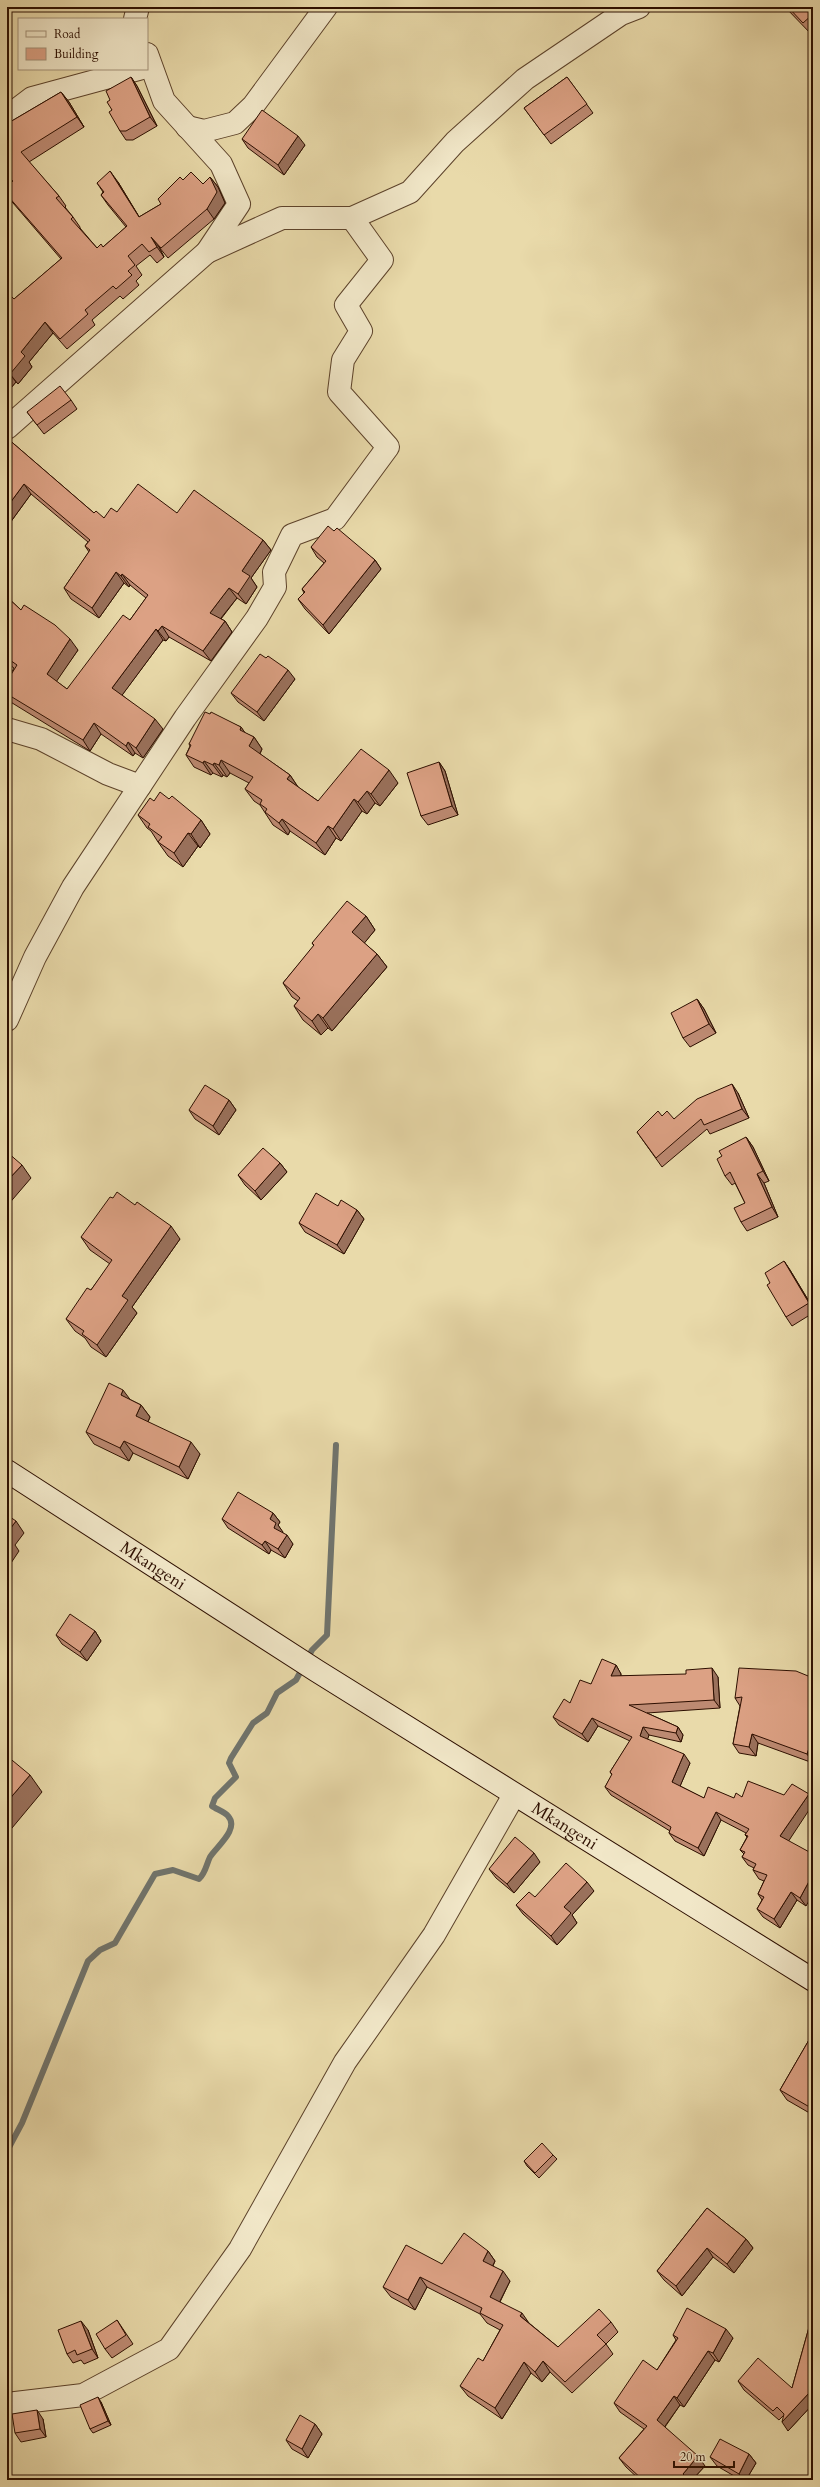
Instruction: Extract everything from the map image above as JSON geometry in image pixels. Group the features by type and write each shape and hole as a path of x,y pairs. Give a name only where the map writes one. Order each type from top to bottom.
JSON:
{"street":[{"path":"135,18 138,7"},
{"path":"188,127 204,131 235,124 253,106 326,7"},
{"path":"207,252 282,218 352,218 410,192 455,142 525,79 621,14 639,7"},
{"path":"7,428 207,252 239,204 221,164 164,101 148,68"},
{"path":"7,117 32,98 126,70"},
{"path":"7,1020 36,957 73,887 184,718 257,618 275,587 274,572 292,535 335,519 388,447 339,392 343,360 361,331 346,305 382,260 352,218"},
{"path":"7,729 41,739 108,774 140,786"},
{"name":"Mkangeni","path":"7,1471 514,1795 682,1896 813,1980"},
{"path":"7,2404 83,2395 169,2349 240,2249 345,2062 434,1934 514,1795"}],"building":[{"path":"788,7 813,7 813,14 803,23"},
{"path":"131,77 150,117 126,131 120,131 109,112 112,110 107,102 110,100 106,91"},
{"path":"567,77 587,104 544,135 524,108"},
{"path":"61,92 77,117 21,152 59,196 56,198 73,217 71,219 97,248 101,244 103,247 127,226 101,195 104,192 97,183 110,171 139,217 161,204 158,199 180,177 183,180 191,172 203,184 210,177 217,192 207,209 161,248 151,237 157,247 149,252 142,244 128,256 135,265 128,271 132,275 116,289 113,286 85,310 88,314 60,339 45,322 21,352 25,356 10,374 8,372 7,373 7,292 14,299 62,258 7,195 7,186 13,181 7,177 7,120 10,122"},
{"path":"262,110 298,136 278,165 242,139"},
{"path":"60,386 71,400 37,425 27,412"},
{"path":"7,438 94,513 96,511 104,518 111,508 117,512 138,484 177,513 194,490 263,540 242,571 250,576 238,594 229,588 210,613 225,621 203,651 162,626 158,631 156,629 112,688 155,719 136,748 128,742 126,746 94,723 83,740 7,694 7,681 17,665 7,658 7,597 21,610 24,605 55,625 70,639 47,674 67,689 123,615 130,620 148,595 122,574 121,576 116,572 92,608 64,588 90,550 85,546 90,540 24,484 7,507"},
{"path":"328,526 334,531 337,528 375,560 323,625 298,599 305,592 302,589 326,561 311,547"},
{"path":"260,654 266,658 268,656 288,670 257,712 231,693"},
{"path":"205,712 210,714 211,712 241,727 240,730 254,737 249,746 290,775 287,779 318,801 361,749 389,770 371,794 367,791 358,802 354,799 333,829 328,826 316,843 282,819 279,823 265,812 267,809 260,804 262,800 245,789 253,777 221,760 219,765 214,763 213,765 204,761 203,763 186,755 191,745 189,744"},
{"path":"439,762 452,806 421,816 407,773"},
{"path":"160,792 169,799 172,796 201,820 191,834 188,833 174,853 158,842 162,837 148,827 150,824 138,815 150,798 154,801"},
{"path":"347,901 366,916 352,932 377,954 323,1018 318,1014 312,1021 294,1006 300,998 283,983 314,945 312,943"},
{"path":"697,999 709,1024 683,1038 671,1013"},
{"path":"732,1084 742,1109 704,1125 701,1119 656,1158 637,1132 658,1111 662,1116 667,1111 674,1119 697,1099"},
{"path":"205,1085 229,1100 213,1126 189,1110"},
{"path":"746,1137 763,1171 757,1174 772,1207 741,1222 734,1208 745,1203 730,1172 725,1176 717,1159 722,1156 719,1151"},
{"path":"263,1148 280,1163 255,1191 238,1175"},
{"path":"7,1152 22,1165 7,1181"},
{"path":"117,1192 135,1205 137,1202 171,1226 122,1296 128,1300 97,1345 82,1334 84,1331 66,1319 87,1288 91,1290 112,1260 81,1237 110,1197 113,1198"},
{"path":"316,1193 338,1206 341,1200 357,1210 337,1245 299,1223"},
{"path":"784,1261 809,1303 786,1317 767,1285 770,1283 765,1273"},
{"path":"109,1383 123,1390 121,1395 141,1405 136,1416 191,1442 179,1467 124,1441 120,1448 86,1432"},
{"path":"238,1492 273,1513 270,1519 276,1523 274,1528 287,1535 278,1549 265,1541 262,1545 222,1519"},
{"path":"7,1515 16,1521 7,1533"},
{"path":"7,1537 11,1539 7,1545"},
{"path":"70,1614 95,1631 80,1652 56,1635"},
{"path":"602,1659 616,1665 611,1676 686,1674 686,1670 712,1668 714,1700 629,1705 678,1727 676,1733 643,1727 640,1736 684,1754 672,1782 704,1798 708,1787 734,1798 736,1793 742,1797 748,1781 784,1795 792,1784 809,1794 780,1836 813,1854 813,1874 800,1898 791,1892 774,1919 757,1909 764,1897 758,1894 767,1875 753,1870 756,1864 742,1857 745,1852 740,1850 748,1836 745,1835 749,1829 716,1812 698,1848 669,1833 671,1827 605,1787 612,1774 610,1772 632,1737 592,1718 582,1734 553,1717 564,1699 570,1703 580,1680 591,1684"},
{"path":"739,1668 796,1671 813,1678 813,1750 809,1748 807,1754 752,1734 749,1747 733,1744 742,1697 735,1698"},
{"path":"7,1756 30,1775 7,1802"},
{"path":"515,1837 534,1853 507,1884 489,1869"},
{"path":"566,1863 587,1882 564,1907 571,1913 551,1936 516,1905 529,1892 535,1897"},
{"path":"813,1919 813,1927 809,1925"},
{"path":"813,2033 813,2109 780,2090"},
{"path":"542,2143 553,2155 535,2173 524,2161"},
{"path":"707,2208 746,2239 727,2264 707,2248 676,2286 657,2271"},
{"path":"464,2233 488,2251 483,2261 503,2271 490,2297 522,2313 520,2316 558,2347 599,2309 611,2322 597,2335 606,2344 565,2382 543,2361 535,2372 524,2362 495,2408 460,2386 478,2358 483,2361 503,2325 480,2313 482,2308 420,2277 408,2300 383,2287 406,2245 442,2264"},
{"path":"687,2308 726,2329 713,2353 708,2351 677,2398 674,2396 657,2420 698,2456 683,2474 689,2480 643,2480 619,2458 647,2426 614,2403 643,2360 657,2370 678,2338 673,2335"},
{"path":"813,2313 813,2394 809,2393 782,2422 784,2414 777,2407 773,2411 738,2381 758,2358 792,2388"},
{"path":"117,2320 126,2335 105,2349 96,2334"},
{"path":"81,2321 92,2349 77,2355 75,2350 67,2354 58,2330"},
{"path":"98,2397 108,2421 90,2429 80,2405"},
{"path":"37,2410 40,2429 15,2433 12,2414"},
{"path":"300,2415 315,2424 302,2449 286,2440"},
{"path":"720,2439 749,2454 739,2474 710,2457"}],"waterway":[{"path":"7,2151 22,2123 88,1961 100,1950 115,1943 155,1874 173,1870 199,1879 205,1871 210,1857 226,1838 231,1826 231,1821 228,1816 212,1806 215,1798 236,1777 229,1763 231,1758 253,1723 267,1713 277,1693 296,1680 312,1650 327,1635 336,1445"}]}
